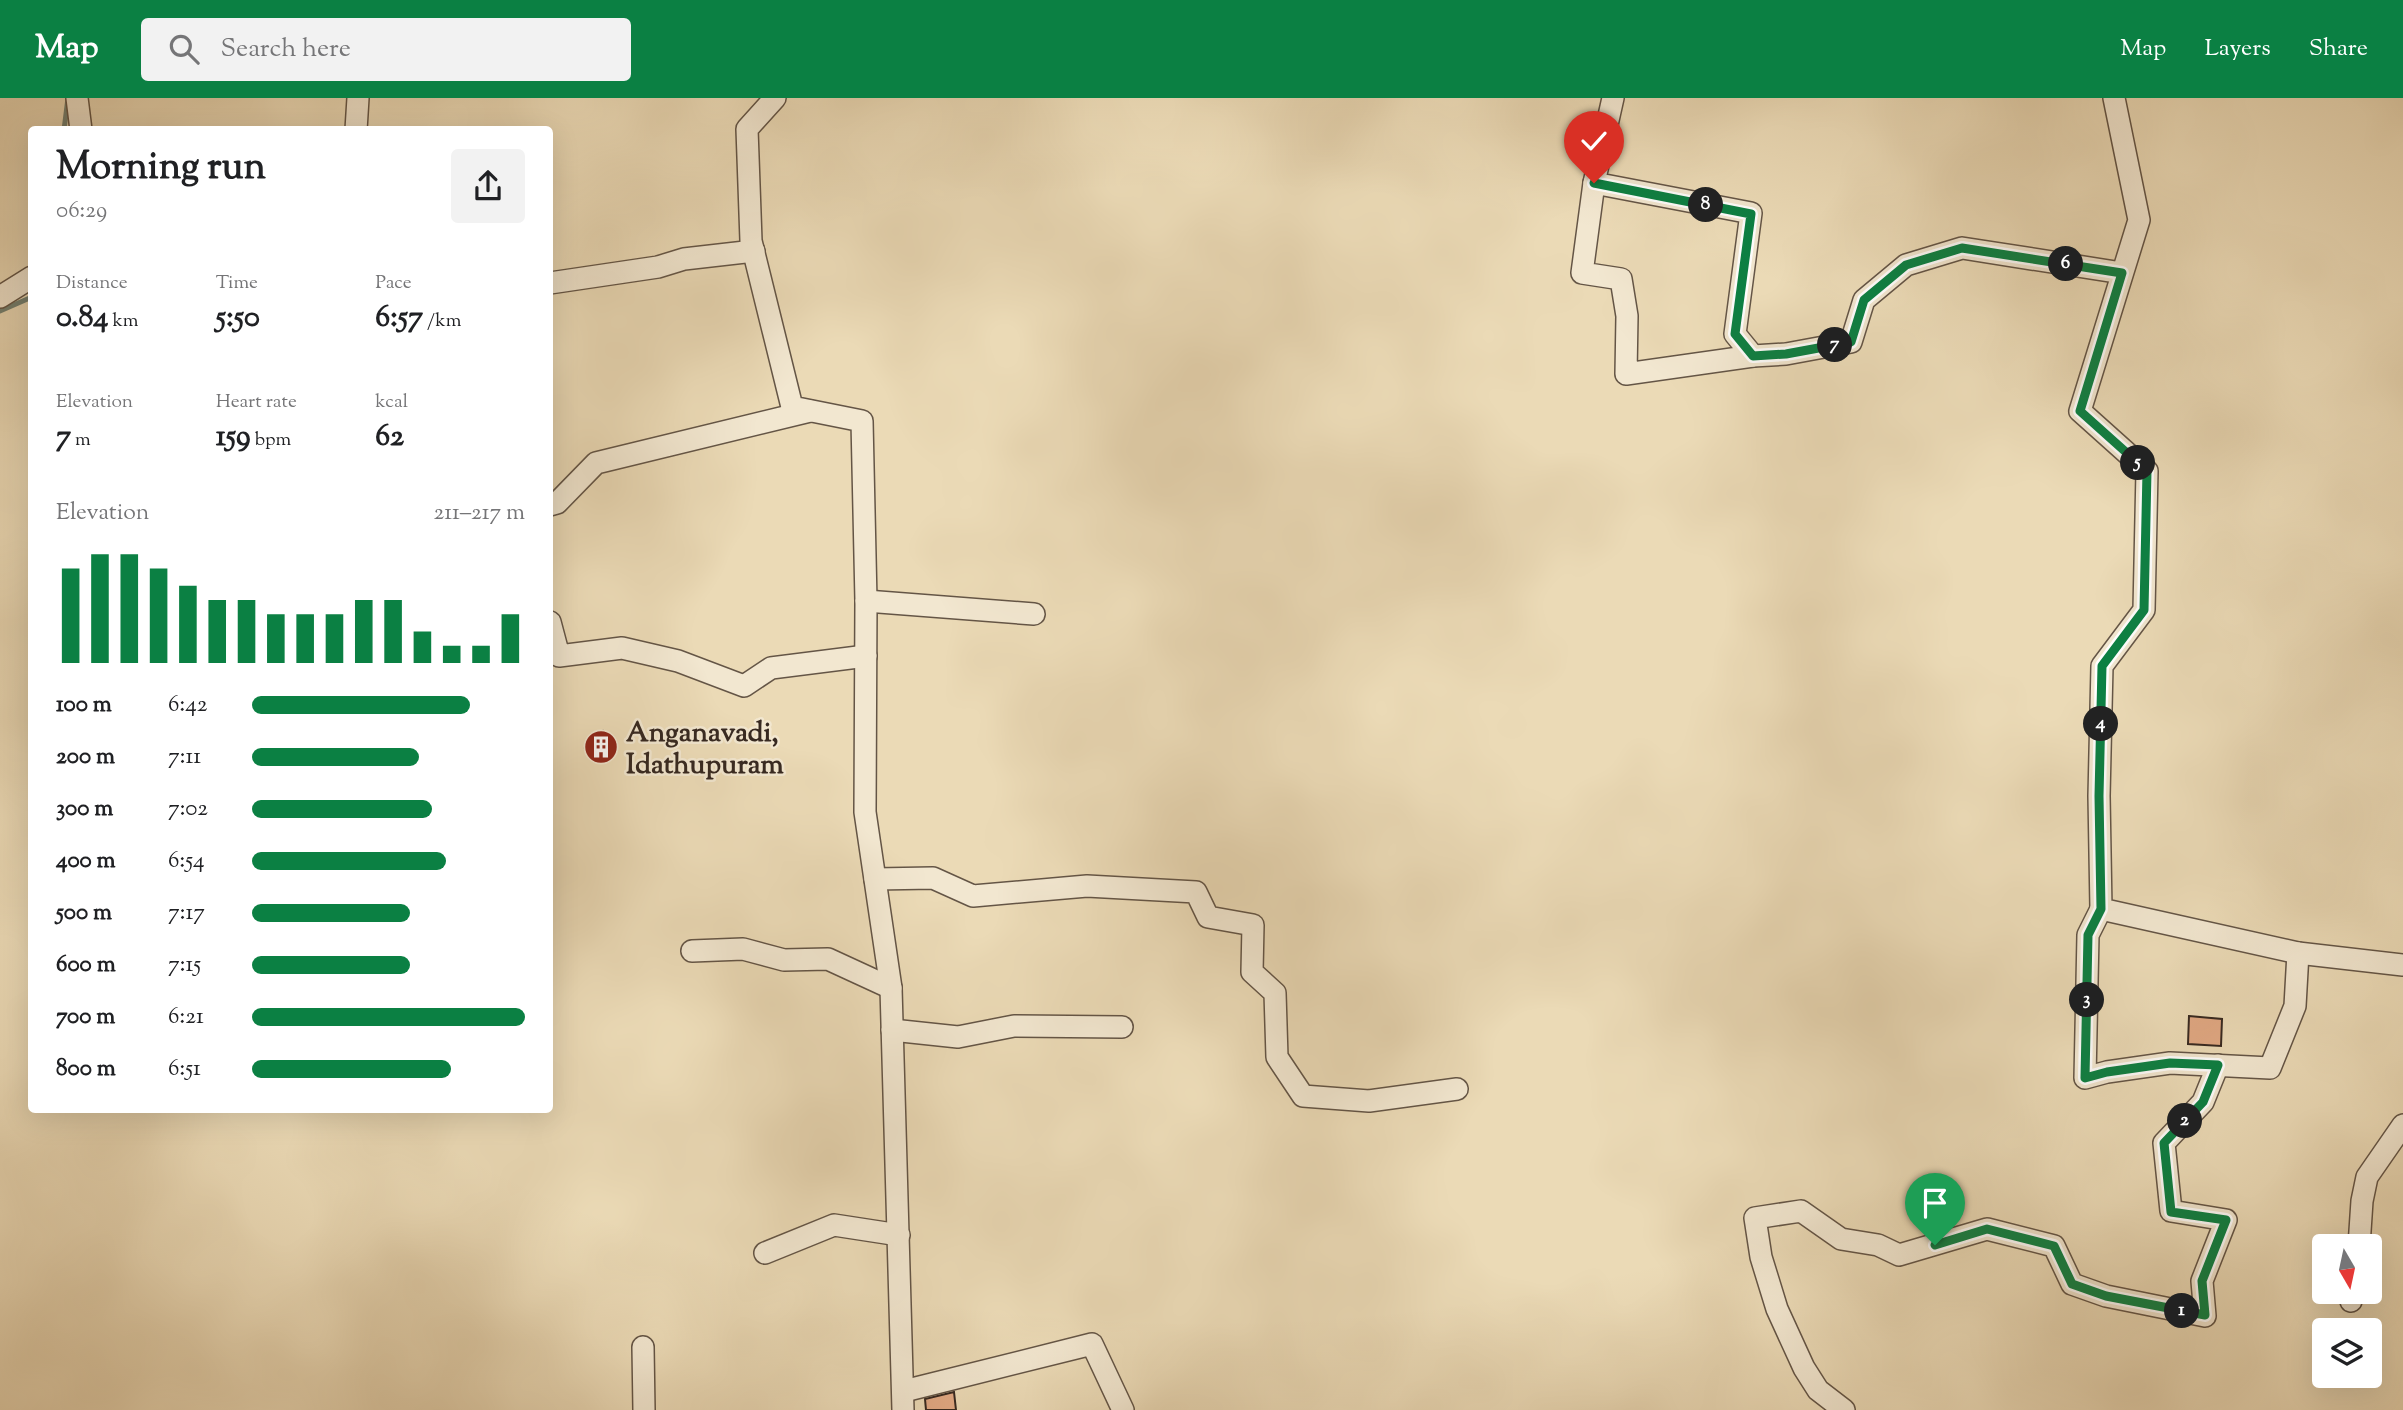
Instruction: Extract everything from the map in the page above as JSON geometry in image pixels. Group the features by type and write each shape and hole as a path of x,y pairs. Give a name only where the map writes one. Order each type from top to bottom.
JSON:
{"street":[{"path":"77,98 80,126"},
{"path":"356,126 358,98"},
{"path":"775,98 747,129 751,240 792,407 862,421 866,601 865,812 891,988 904,1400 1092,1344 1123,1410"},
{"path":"1613,98 1594,183 1582,273 1621,279 1627,316 1626,374 1753,356 1786,354 1851,342 1864,300 1906,265 1962,248 2122,273"},
{"path":"2114,98 2139,220 2080,411 2147,471 2144,610 2102,666 2099,796 2101,909 2088,935 2085,1078 2170,1063 2270,1068 2295,1006 2298,953"},
{"path":"1594,183 1751,214 1735,334 1753,356"},
{"path":"553,283 658,267 684,258 754,251"},
{"path":"0,297 28,280"},
{"path":"553,504 596,463 812,411"},
{"path":"866,601 1034,614"},
{"path":"553,633 559,656 622,648 678,661 744,686 771,668 866,656"},
{"path":"875,879 933,877 973,897 1087,886 1196,892 1208,917 1253,925 1252,972 1275,993 1277,1057 1303,1097 1369,1101 1457,1089"},
{"path":"2101,909 2298,953 2403,965"},
{"path":"692,951 744,949 784,960 828,959 891,988"},
{"path":"892,1030 958,1037 1014,1026 1122,1027"},
{"path":"1844,1410 1818,1390 1804,1368 1777,1309 1761,1257 1755,1218 1801,1211 1841,1239 1878,1245 1899,1255 1987,1229 2054,1246 2072,1284 2106,1296 2205,1315 2202,1281 2226,1220 2171,1212 2164,1143 2203,1102 2218,1065"},
{"path":"2361,1234 2362,1201 2367,1177 2403,1125"},
{"path":"765,1253 834,1225 899,1235"},
{"path":"643,1347 644,1410"}],"building":[{"name":"Anganavadi, Idathupuram","path":"603,731 616,746 598,762 585,748"},
{"path":"2189,1016 2222,1019 2221,1046 2188,1044"},
{"path":"954,1392 956,1410 926,1410 925,1399"}],"waterway":[{"path":"64,126 68,98"},
{"path":"0,311 28,299"}],"place":[{"name":"Anganavadi, Idathupuram","path":"601,747"}],"route":[{"path":"1594,183 1751,214 1735,334 1753,356 1786,354 1851,342 1864,300 1906,265 1962,248 2122,273 2080,411 2147,471 2144,610 2102,666 2099,796 2101,909 2088,935 2085,1078 2170,1063 2218,1065 2203,1102 2164,1143 2171,1212 2226,1220 2202,1281 2205,1315 2106,1296 2072,1284 2054,1246 2040,1241 1987,1229 1935,1245"}]}
